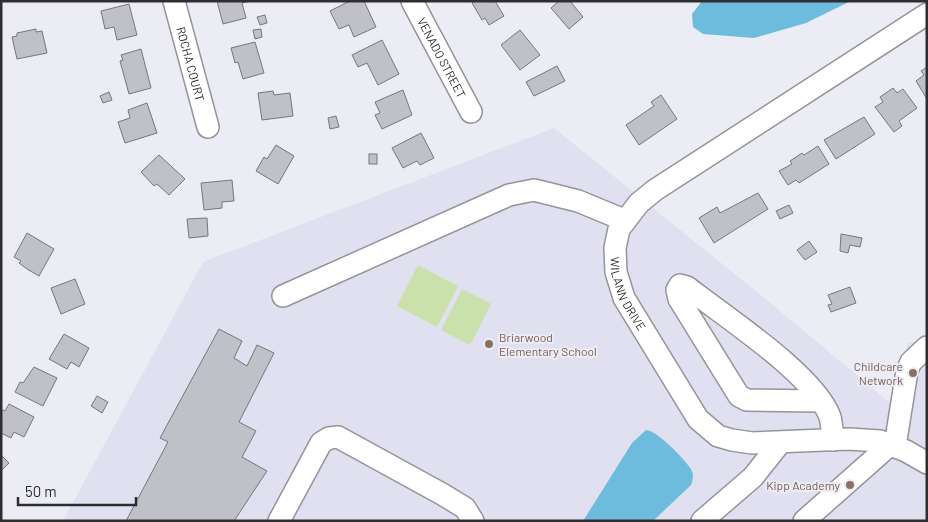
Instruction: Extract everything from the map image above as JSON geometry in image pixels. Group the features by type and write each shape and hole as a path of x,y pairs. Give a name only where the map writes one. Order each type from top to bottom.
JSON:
{"street":[{"name":"ROCHA COURT","path":"174,1 208,127"},
{"name":"VENADO STREET","path":"412,1 471,112"},
{"name":"WILANN DRIVE","path":"927,14 655,190 639,203 624,220 619,229 615,248 616,272 624,298 698,419 718,436 732,440 780,443 864,439 893,445 927,463"},
{"path":"283,296 509,195 534,190 578,201 624,220"},
{"path":"820,401 747,400 739,396 679,298 677,290 680,285 687,287 796,372 820,401 830,417 833,440"},
{"path":"804,521 893,445 907,371 911,362 927,347"},
{"path":"279,521 321,443 329,438 338,437 466,508 473,521"},
{"path":"702,521 753,477 780,443"}],"shaded area":[{"name":"Briarwood Elementary School","path":"554,128 762,296 889,402 908,343 927,339 927,521 63,521 203,262"}],"green space":[{"path":"418,265 458,286 437,327 397,306"},
{"path":"462,289 491,304 470,345 441,330"}],"water":[{"path":"702,1 851,1 806,23 754,38 703,34 693,27 692,14"},
{"path":"646,430 664,440 688,464 693,473 691,485 653,521 583,521 632,443"}],"building":[{"path":"217,1 250,1 242,3 246,18 223,24"},
{"path":"350,1 364,1 376,27 354,37 349,25 339,29 330,11"},
{"path":"476,1 495,1 504,16 489,25 485,18 482,20 472,3"},
{"path":"559,1 570,1 583,17 569,29 551,8"},
{"path":"129,4 137,35 117,40 114,27 105,29 101,11"},
{"path":"265,15 267,23 260,25 257,17"},
{"path":"36,29 36,32 42,31 47,53 17,59 12,37 17,36 17,33"},
{"path":"261,29 262,37 255,39 253,30"},
{"path":"520,30 540,55 520,70 501,45"},
{"path":"382,40 399,74 378,85 367,63 358,67 352,55"},
{"path":"255,42 264,73 243,79 238,62 235,63 231,48"},
{"path":"141,49 151,88 129,94 120,61 123,60 121,55"},
{"path":"557,66 565,81 534,96 526,82"},
{"path":"927,67 927,99 916,81 924,75 921,71"},
{"path":"893,88 897,93 903,89 917,108 899,121 902,126 894,132 875,107 883,102 880,97"},
{"path":"403,90 412,115 382,129 375,115 380,113 375,102"},
{"path":"273,91 274,95 290,93 293,116 262,120 258,93"},
{"path":"109,92 112,100 103,103 100,96"},
{"path":"661,95 677,119 639,145 626,125 654,106 651,102"},
{"path":"147,103 157,133 125,143 118,122 130,118 128,110"},
{"path":"336,116 339,127 330,129 328,118"},
{"path":"864,117 875,134 836,159 824,140"},
{"path":"421,133 434,158 420,165 417,161 403,168 392,148"},
{"path":"276,145 294,156 278,184 256,171 264,157 267,159"},
{"path":"818,146 829,164 799,183 796,180 788,185 779,171 792,164 790,161 802,153 804,155"},
{"path":"369,154 377,154 377,164 369,164"},
{"path":"159,155 185,179 169,195 157,184 154,186 141,172"},
{"path":"232,180 234,201 222,202 222,208 204,210 201,183"},
{"path":"758,193 768,209 714,243 699,218 717,207 720,213"},
{"path":"789,205 793,213 780,219 776,211"},
{"path":"207,218 208,236 189,238 187,219"},
{"path":"27,233 54,249 39,276 19,263 21,261 14,257"},
{"path":"841,234 862,238 860,247 850,245 848,253 840,251"},
{"path":"809,241 817,252 805,260 797,250"},
{"path":"75,279 85,304 61,314 51,288"},
{"path":"850,287 856,303 831,312 828,305 832,304 828,295"},
{"path":"219,329 242,341 234,358 247,366 257,345 274,353 239,422 256,431 242,457 267,471 234,521 126,521 168,442 160,438"},
{"path":"64,334 89,348 79,367 71,362 67,369 49,359"},
{"path":"34,367 57,378 43,406 15,392 20,382 23,383"},
{"path":"97,396 108,402 102,413 91,406"},
{"path":"9,404 34,417 24,437 14,432 11,438 1,433 1,412 5,411"},
{"path":"1,455 9,463 1,471"}],"place":[{"name":"Briarwood Elementary School","path":"489,344"},
{"name":"Childcare Network","path":"913,373"},
{"name":"Kipp Academy","path":"850,485"}]}
